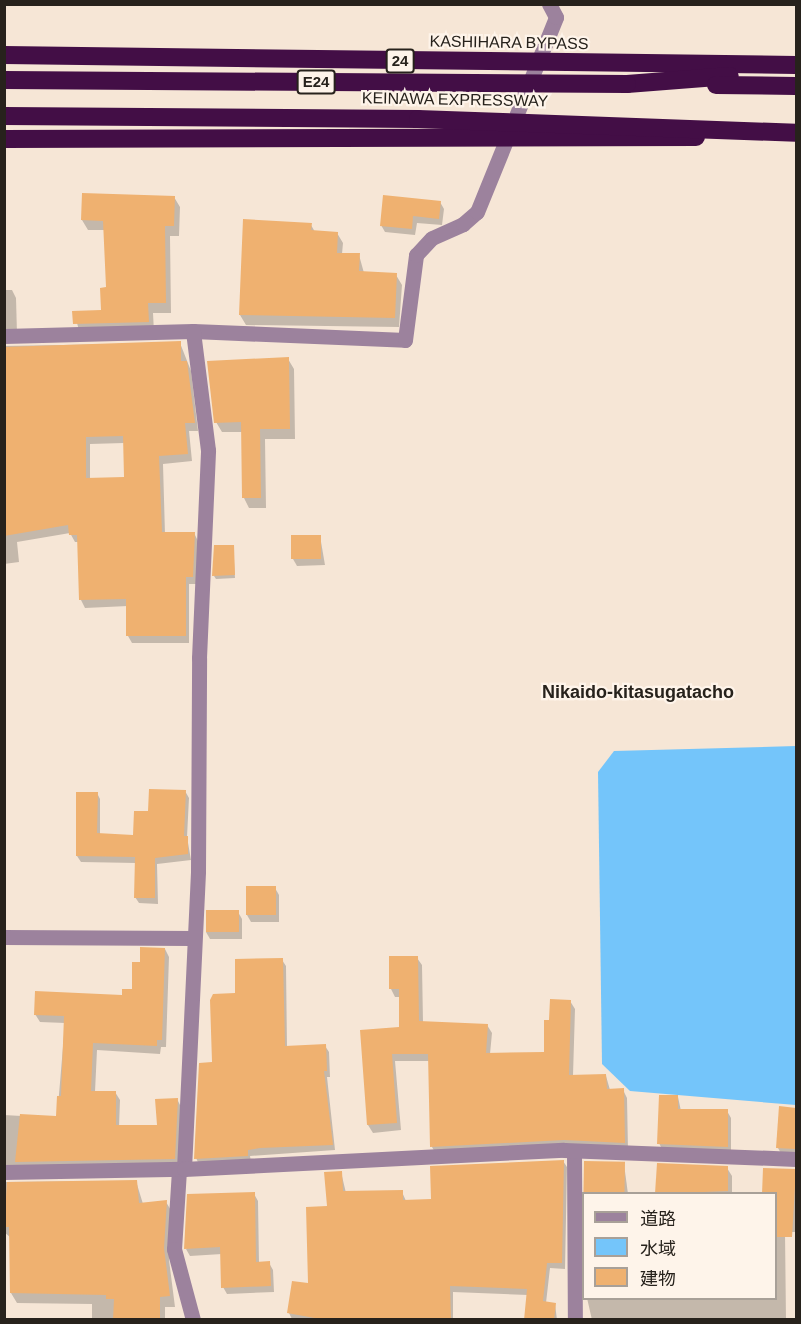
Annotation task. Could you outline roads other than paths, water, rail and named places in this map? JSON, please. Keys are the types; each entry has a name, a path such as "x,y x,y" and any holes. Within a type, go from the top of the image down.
{"highway":[{"name":"KASHIHARA BYPASS","path":"4,55 539,64 796,65"},
{"path":"627,84 796,70"},
{"name":"KEINAWA EXPRESSWAY","path":"4,80 796,86"},
{"name":"KEINAWA EXPRESSWAY","path":"4,116 796,123"},
{"path":"418,119 796,135"},
{"path":"4,139 506,139 796,135"}],"street":[{"path":"4,336 193,331 405,340 416,255 432,238 463,224 477,212 539,64 556,16 549,4"},
{"path":"193,331 208,450 199,658 198,871 192,938 182,1170 174,1249 193,1320"},
{"path":"4,937 192,938"},
{"path":"574,1151 575,1320"},
{"path":"4,1172 182,1170 574,1151 796,1159"}],"water":[{"path":"796,746 796,1105 630,1091 602,1064 598,772 614,751"}],"district":[{"name":"Nikaido-kitasugatacho","path":"638,692"}]}
